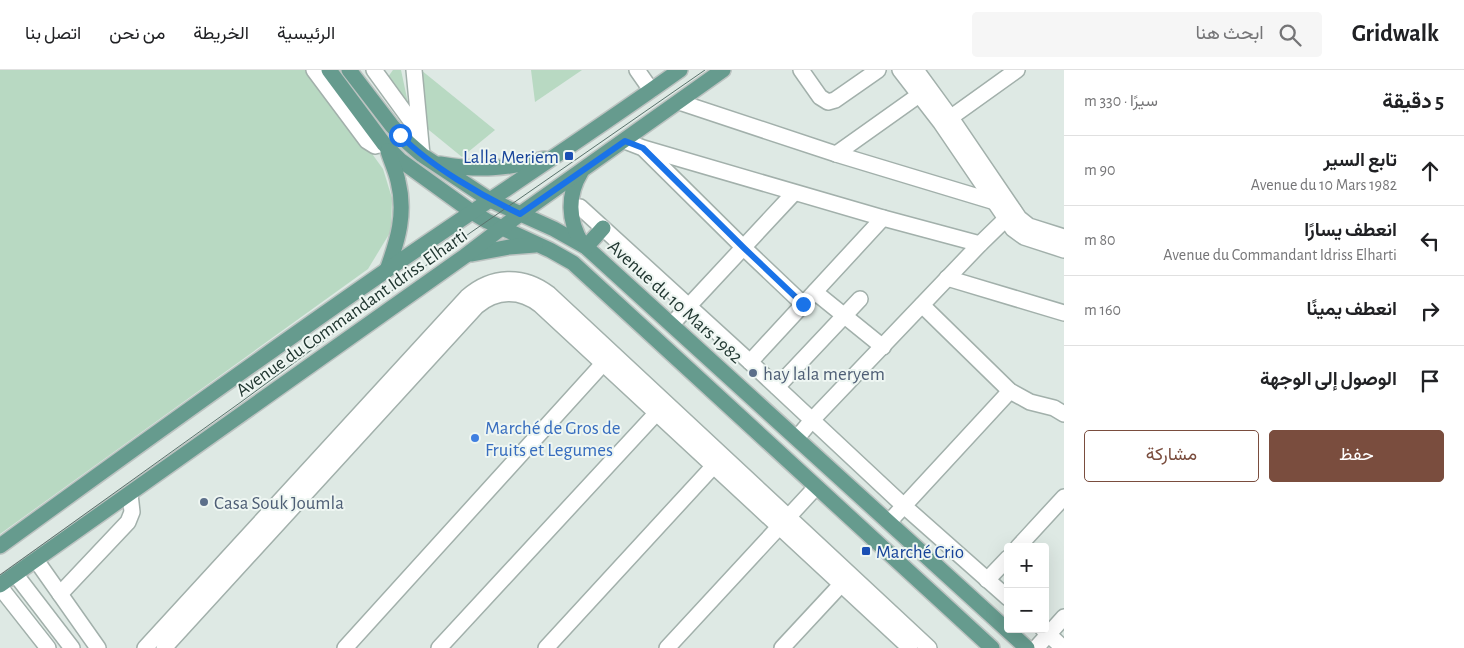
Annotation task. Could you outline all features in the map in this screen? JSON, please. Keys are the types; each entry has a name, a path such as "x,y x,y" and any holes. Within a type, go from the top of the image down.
{"main road":[{"path":"329,70 386,147 400,160 472,212 573,263 992,648"},
{"name":"Avenue du 10 Mars 1982","path":"349,70 396,131 428,159 490,200 584,245 1028,648"},
{"name":"Avenue du Commandant Idriss Elharti","path":"0,546 102,471 387,270 680,70"},
{"name":"Avenue du Commandant Idriss Elharti","path":"0,586 465,256 520,214 723,70"},
{"path":"386,147 398,178 402,211 397,243 387,270"},
{"path":"428,159 467,168 497,168 511,167 554,157"},
{"path":"582,171 574,188 571,207 574,226 584,245 603,228"},
{"path":"465,256 495,249 540,245"}],"street":[{"path":"314,70 367,141 375,146 386,147"},
{"path":"414,70 420,133 428,159"},
{"path":"637,70 651,90"},
{"path":"800,70 820,97 828,102 835,100 878,70"},
{"path":"900,70 919,95 946,121 1010,215 1013,229 1024,237 1064,250"},
{"path":"916,70 995,202 1010,215 1019,218 1029,226 1064,237"},
{"path":"946,121 1017,70"},
{"path":"364,91 380,72 420,133"},
{"path":"836,154 919,95"},
{"path":"679,102 836,154 995,202"},
{"path":"625,141 643,148 883,218 980,244"},
{"path":"643,148 803,304"},
{"path":"672,324 794,192"},
{"path":"580,207 904,506 1004,595"},
{"path":"797,438 980,244 1010,215"},
{"path":"750,362 883,218"},
{"path":"948,278 1064,313"},
{"path":"145,648 467,297 481,286 506,279 515,279 533,284 549,294 607,359"},
{"path":"815,292 883,348"},
{"path":"164,648 477,306 488,298 500,294 514,293 534,300 607,359 846,579 904,642 930,648"},
{"path":"777,387 860,299"},
{"path":"922,305 1010,391 1030,402 1054,408 1064,414"},
{"path":"349,647 607,359"},
{"path":"889,522 1010,391"},
{"path":"439,648 661,408"},
{"path":"546,648 718,461"},
{"path":"667,648 816,487"},
{"path":"60,594 128,522 132,512 130,494"},
{"path":"1022,543 1064,497"},
{"path":"36,560 98,648"},
{"path":"987,580 1004,562"},
{"path":"16,575 72,648"},
{"path":"782,648 846,579"},
{"path":"0,586 48,648"},
{"path":"1049,629 1064,617"},
{"path":"1036,648 1044,633"},
{"path":"1046,633 1063,648"}],"green space":[{"path":"0,70 312,70 383,169 392,198 391,231 368,269 0,534"},
{"path":"393,70 401,70 411,117 385,81"},
{"path":"421,70 495,130 462,157 424,126"},
{"path":"531,70 582,70 535,102"}],"tram line":[{"path":"0,575 241,402 470,233 705,70"}],"place":[{"name":"Lalla Meriem","path":"569,156"},
{"name":"hay lala meryem","path":"753,373"},
{"name":"Marché de Gros de Fruits et Legumes","path":"475,438"},
{"name":"Casa Souk Joumla","path":"204,502"},
{"name":"Marché Crio","path":"866,551"}],"route":[{"path":"400,135 430,160 490,200 520,214 625,141 643,148 803,304"}]}
